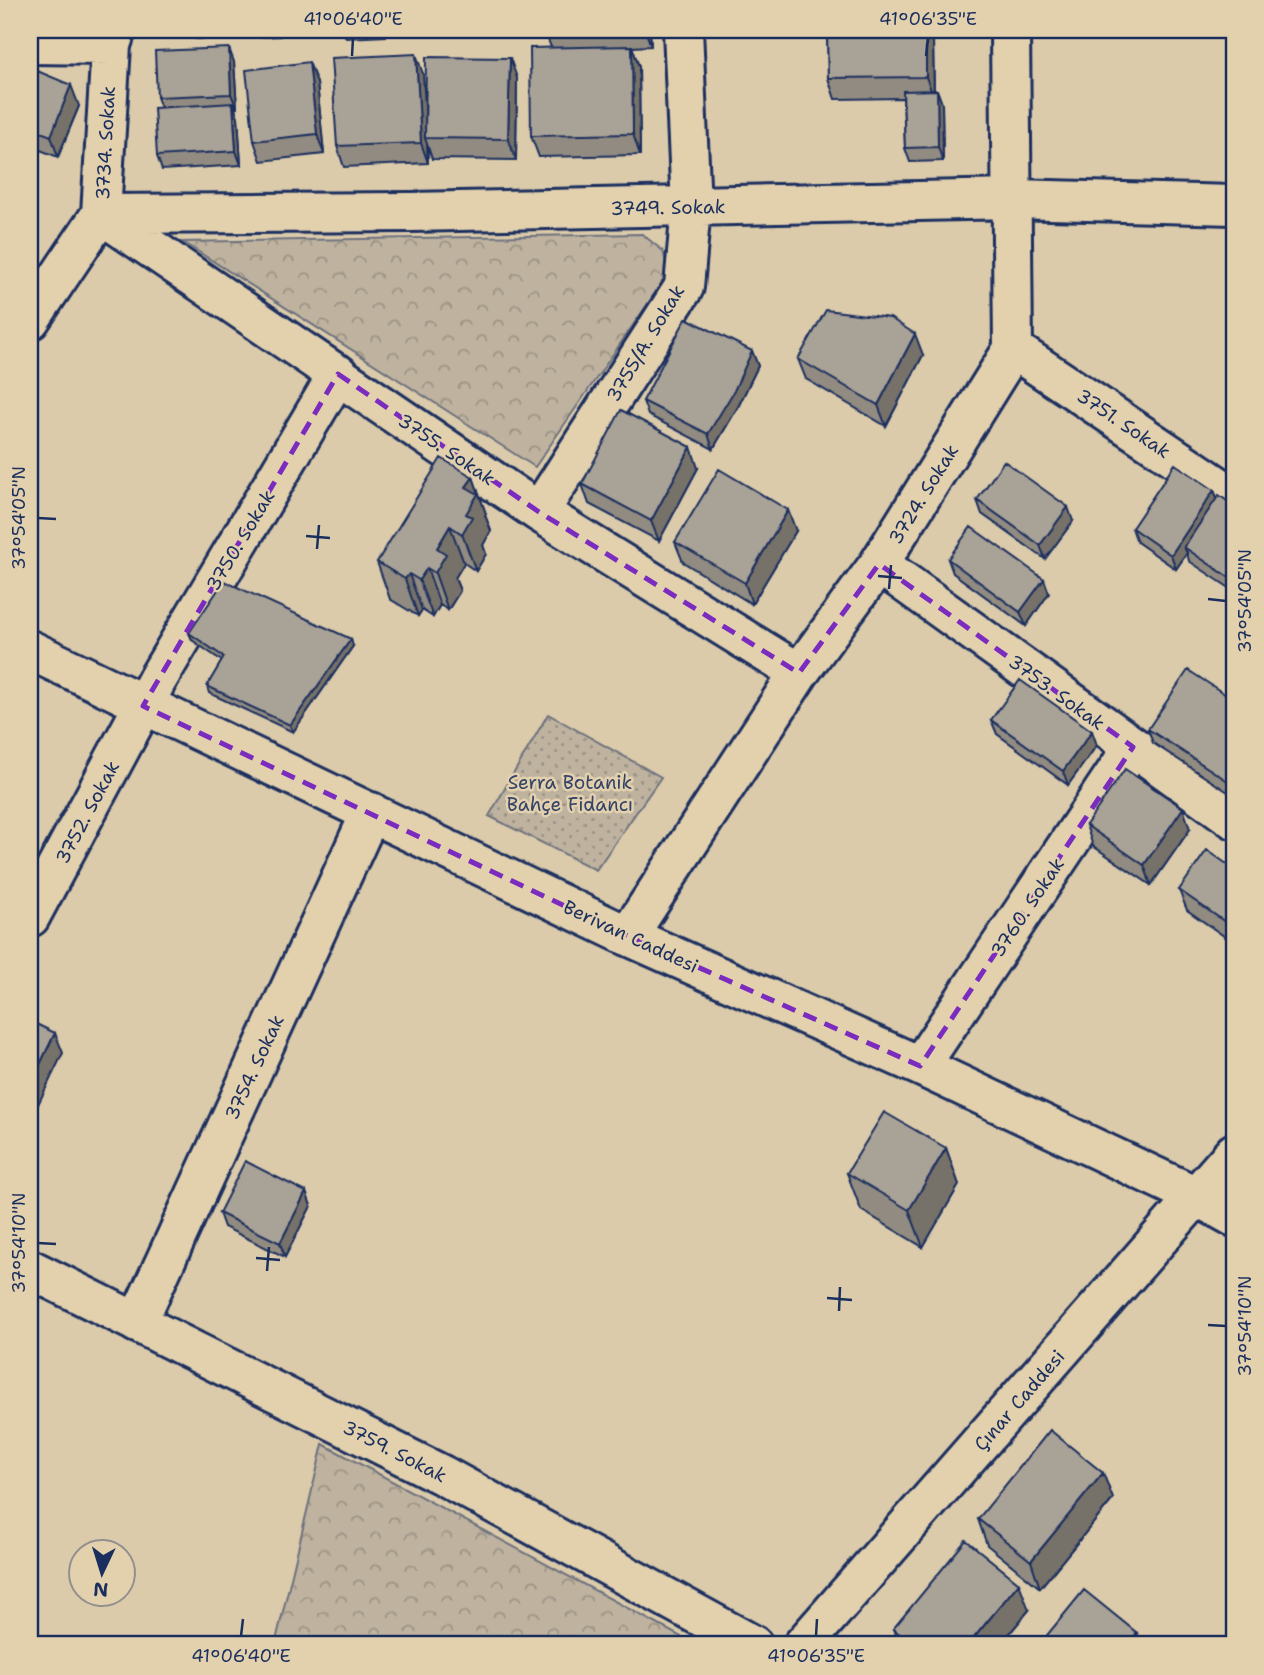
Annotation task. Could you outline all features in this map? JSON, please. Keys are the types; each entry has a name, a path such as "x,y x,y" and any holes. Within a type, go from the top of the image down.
{"street":[{"name":"3755/A. Sokak","path":"539,512 684,287 691,207 683,30"},
{"path":"1010,30 1013,349"},
{"path":"30,44 114,37"},
{"name":"3734. Sokak","path":"30,320 101,214 114,37"},
{"name":"3749. Sokak","path":"101,214 691,207 1013,199 1234,205"},
{"name":"3755. Sokak","path":"101,214 539,512 799,673"},
{"name":"3751. Sokak","path":"1013,349 1234,497"},
{"name":"3724. Sokak","path":"628,936 799,673 879,564 1013,349"},
{"name":"3750. Sokak","path":"143,706 338,374"},
{"name":"3753. Sokak","path":"879,564 1234,819"},
{"name":"Berivan Caddesi","path":"30,650 628,936 920,1066 1198,1196 1234,1217"},
{"name":"3752. Sokak","path":"30,917 143,706"},
{"name":"3760. Sokak","path":"920,1066 1133,747"},
{"name":"3754. Sokak","path":"137,1323 371,812"},
{"name":"Çınar Caddesi","path":"803,1645 1234,1153"},
{"name":"3759. Sokak","path":"30,1269 442,1475 753,1645"}],"highlighted area":[{"path":"338,374 539,512 799,673 879,564 1133,747 920,1066 628,936 143,706"}],"green space":[{"path":"642,234 663,251 669,273 535,467 183,242"},
{"name":"Serra Botanik Bahçe Fidancı","path":"548,714 661,777 596,870 489,816"},
{"path":"323,1444 696,1645 275,1645"}],"building":[{"path":"827,30 926,30 926,77 828,78"},
{"path":"632,46 633,134 531,136 530,48"},
{"path":"229,48 231,94 157,97 155,51"},
{"path":"416,54 421,143 337,146 331,58"},
{"path":"426,57 510,58 508,139 425,138"},
{"path":"309,62 317,134 254,141 246,70"},
{"path":"30,68 71,85 51,136 30,128"},
{"path":"937,90 938,147 905,148 903,91"},
{"path":"233,103 236,151 157,156 154,108"},
{"path":"826,310 890,318 915,334 878,405 798,359"},
{"path":"686,318 752,351 734,391 708,434 643,401"},
{"path":"621,410 691,447 651,521 582,484"},
{"path":"441,458 473,477 466,487 478,494 466,514 472,517 462,534 450,526 437,548 446,554 435,573 427,568 419,580 409,574 405,579 377,562"},
{"path":"1004,461 1068,507 1040,545 977,500"},
{"path":"1175,464 1214,490 1171,555 1132,528"},
{"path":"719,469 788,510 745,583 675,542"},
{"path":"1219,495 1234,506 1234,572 1230,578 1184,547"},
{"path":"971,527 1044,579 1020,612 948,559"},
{"path":"224,581 351,639 290,725 207,686 224,657 189,633"},
{"path":"1188,670 1234,700 1234,785 1148,729"},
{"path":"1020,680 1092,731 1063,771 991,720"},
{"path":"1125,769 1183,808 1144,865 1086,825"},
{"path":"1207,850 1234,869 1234,928 1179,890"},
{"path":"30,1021 55,1033 30,1085"},
{"path":"884,1112 946,1148 909,1210 847,1173"},
{"path":"245,1161 306,1192 280,1243 219,1213"},
{"path":"1050,1430 1103,1473 1031,1561 978,1519"},
{"path":"966,1540 1019,1583 968,1645 914,1645 893,1629"},
{"path":"1084,1590 1137,1633 1127,1645 1039,1645"}]}
